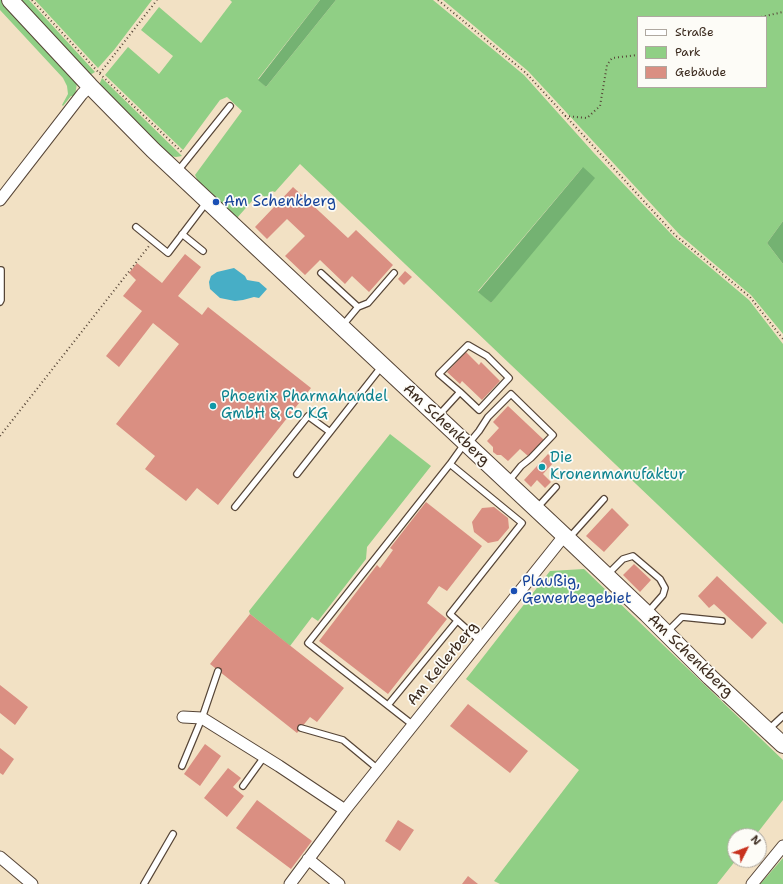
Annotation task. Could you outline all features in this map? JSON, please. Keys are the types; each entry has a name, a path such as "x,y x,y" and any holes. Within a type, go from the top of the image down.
{"main road":[{"name":"Am Schenkberg","path":"10,0 90,86 177,172 647,614 710,677 783,745"}],"street":[{"path":"0,200 82,94 90,86"},
{"name":"Am Kellerberg","path":"290,884 345,810 480,641 566,538"},
{"path":"183,717 202,718 345,810"},
{"path":"752,884 783,846"},
{"path":"0,857 32,884"},
{"path":"308,859 339,884"}],"lane":[{"path":"177,172 230,106"},
{"path":"136,227 168,253 208,201"},
{"path":"182,234 203,250"},
{"path":"0,270 0,302"},
{"path":"321,273 358,307"},
{"path":"341,327 358,307 368,303 394,273"},
{"path":"468,345 487,356 510,378 479,410 460,392 439,374 468,345"},
{"path":"297,474 383,366"},
{"path":"437,417 460,392"},
{"path":"413,725 308,643 466,444 480,431 488,417 511,394 553,435 507,482"},
{"path":"235,507 308,416 330,432"},
{"path":"450,464 522,523 450,614 480,641"},
{"path":"536,510 556,487"},
{"path":"566,538 604,499"},
{"path":"606,576 623,559 633,556 660,579 665,588 663,595 647,614"},
{"path":"666,633 682,617 722,621"},
{"path":"388,705 457,621"},
{"path":"182,766 202,718 218,671"},
{"path":"767,730 783,716"},
{"path":"301,728 343,740 378,769"},
{"path":"243,786 264,757"},
{"path":"144,884 173,834"}],"path":[{"path":"32,0 100,74 188,158"},
{"path":"90,86 157,0"},
{"path":"438,0 526,73 675,235 750,297 783,339"},
{"path":"765,16 783,12"},
{"path":"565,116 587,118 600,106 607,65 612,58 637,55"},
{"path":"0,436 153,240"}],"green space":[{"path":"0,0 2,0 77,83 75,96 71,96 63,106 62,105 68,94 67,86 63,78 0,10"},
{"path":"18,0 29,0 95,72 90,75"},
{"path":"35,0 152,0 114,50 98,68"},
{"path":"230,0 320,0 258,79 266,87 336,0 433,0 524,75 593,152 674,237 749,300 783,344 783,624 300,164 275,192 272,191 266,198 259,193 237,218 198,181 195,175 242,111 227,97 220,100 183,150 105,75 128,47 159,74 173,56 141,30 159,7 201,43 232,2","holes":["583,167 491,303 478,291"]},
{"path":"320,0 336,0 266,87 258,80"},
{"path":"443,0 783,0 783,221 767,243 783,264 783,334 751,295 680,235 528,71"},
{"path":"102,78 182,156 171,156 99,85"},
{"path":"583,167 595,178 491,303 478,292"},
{"path":"783,221 783,264 767,243"},
{"path":"390,434 431,466 367,547 366,559 318,621 312,617 290,646 250,614 249,611"},
{"path":"584,569 783,760 783,800 761,828 727,828 727,868 730,868 717,884 500,884 494,881 579,770 466,679 550,571"},
{"path":"783,858 783,884 760,884 762,882"}],"water":[{"path":"234,268 245,276 247,280 259,282 267,289 259,298 254,297 235,301 220,298 210,289 209,282 211,276 217,272"}],"building":[{"path":"293,187 348,238 356,230 393,265 369,292 352,276 345,284 320,260 305,275 285,256 305,236 287,219 267,239 255,227"},
{"name":"Phoenix Pharmahandel GmbH & Co KG","path":"185,254 201,267 178,296 202,315 208,307 311,388 218,505 197,488 186,501 145,469 155,456 116,424 179,344 153,323 119,367 106,356 142,311 123,296 136,280 129,273 137,263 162,283"},
{"path":"405,271 412,277 404,285 398,279"},
{"path":"466,352 479,365 481,362 500,381 482,400 462,381 460,384 447,372"},
{"path":"508,406 544,440 528,456 520,449 508,461 501,455 497,455 493,452 493,447 487,441 499,428 493,422"},
{"name":"Die Kronenmanufaktur","path":"548,454 555,461 543,474 551,482 545,488 537,480 531,487 524,480"},
{"path":"426,502 482,546 447,591 439,586 427,603 447,619 388,694 319,641 377,565 380,568 393,550 390,548"},
{"path":"494,507 508,518 509,528 498,541 488,543 474,532 472,522 482,508"},
{"path":"612,508 629,525 604,552 586,536"},
{"path":"634,564 651,580 640,592 623,575"},
{"path":"717,576 767,623 752,639 714,604 709,608 698,596"},
{"path":"250,614 344,688 317,722 310,717 297,733 210,664"},
{"path":"0,685 28,707 15,725 0,713"},
{"path":"468,704 528,751 510,773 450,726"},
{"path":"205,744 221,756 200,786 184,774"},
{"path":"0,748 14,759 3,775 0,773"},
{"path":"228,768 241,778 233,787 244,796 227,817 204,798"},
{"path":"257,800 312,841 291,869 236,828"},
{"path":"398,820 414,830 400,851 385,841"},
{"path":"468,876 478,884 462,884"}],"place":[{"name":"Am Schenkberg","path":"216,202"},
{"name":"Phoenix Pharmahandel GmbH & Co KG","path":"213,406"},
{"name":"Die Kronenmanufaktur","path":"542,467"},
{"name":"Plaußig, Gewerbegebiet","path":"514,591"}]}
